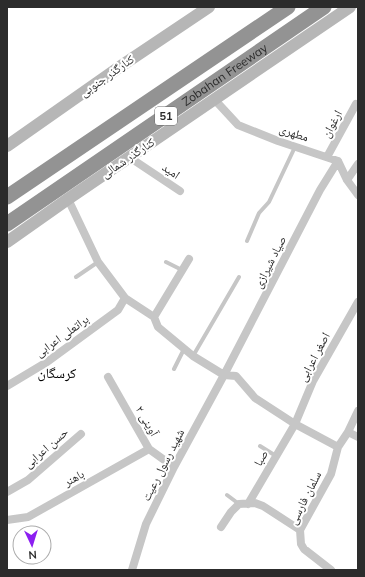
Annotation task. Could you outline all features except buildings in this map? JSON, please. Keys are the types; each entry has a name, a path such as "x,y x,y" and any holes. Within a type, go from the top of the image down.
{"highway":[{"name":"Zobahan Freeway","path":"7,197 288,7"},
{"name":"Zobahan Freeway","path":"7,224 324,7"}],"main road":[{"name":"کنارگذر جنوبی","path":"7,146 121,66 209,7"},
{"name":"کنارگذر شمالی","path":"7,242 350,7"}],"street":[{"name":"مطهری","path":"214,99 238,125 295,147 338,161"},
{"name":"ارغوان","path":"327,157 356,104 358,105"},
{"name":"امید","path":"129,157 180,191"},
{"path":"338,161 347,180 358,195"},
{"name":"صیاد شیرازی","path":"224,375 320,190 338,161"},
{"path":"347,180 358,164"},
{"path":"68,199 98,262 125,298 154,317 158,327 193,356 224,375 236,376 255,398 295,424 338,447"},
{"path":"154,317 189,258"},
{"name":"براتعلی اعرابی","path":"7,386 47,362 118,310 125,298"},
{"name":"اصغر اعرابی","path":"295,424 313,381 358,302"},
{"name":"شهید رسول رعیت","path":"132,570 146,524 174,467 224,375"},
{"name":"آوینی ۲","path":"108,377 149,449 174,467"},
{"name":"سلمان فارسی","path":"331,570 304,549 301,544 300,530 331,474 338,447 348,432 358,411"},
{"name":"صبا","path":"248,504 295,424"},
{"path":"348,432 358,437"},
{"name":"حسن اعرابی","path":"7,492 28,480 80,434"},
{"name":"باهنر","path":"7,519 28,517 149,449"},
{"path":"221,527 231,512 239,504 255,503 263,506 300,530"}],"lane":[{"path":"247,241 260,213 269,202 295,147"},
{"path":"76,277 98,262"},
{"path":"166,262 182,270"},
{"path":"193,356 239,277"},
{"path":"174,369 184,349"},
{"path":"260,446 276,456"},
{"path":"227,495 239,504"}],"district":[{"name":"کرسگان","path":"57,373"}]}
